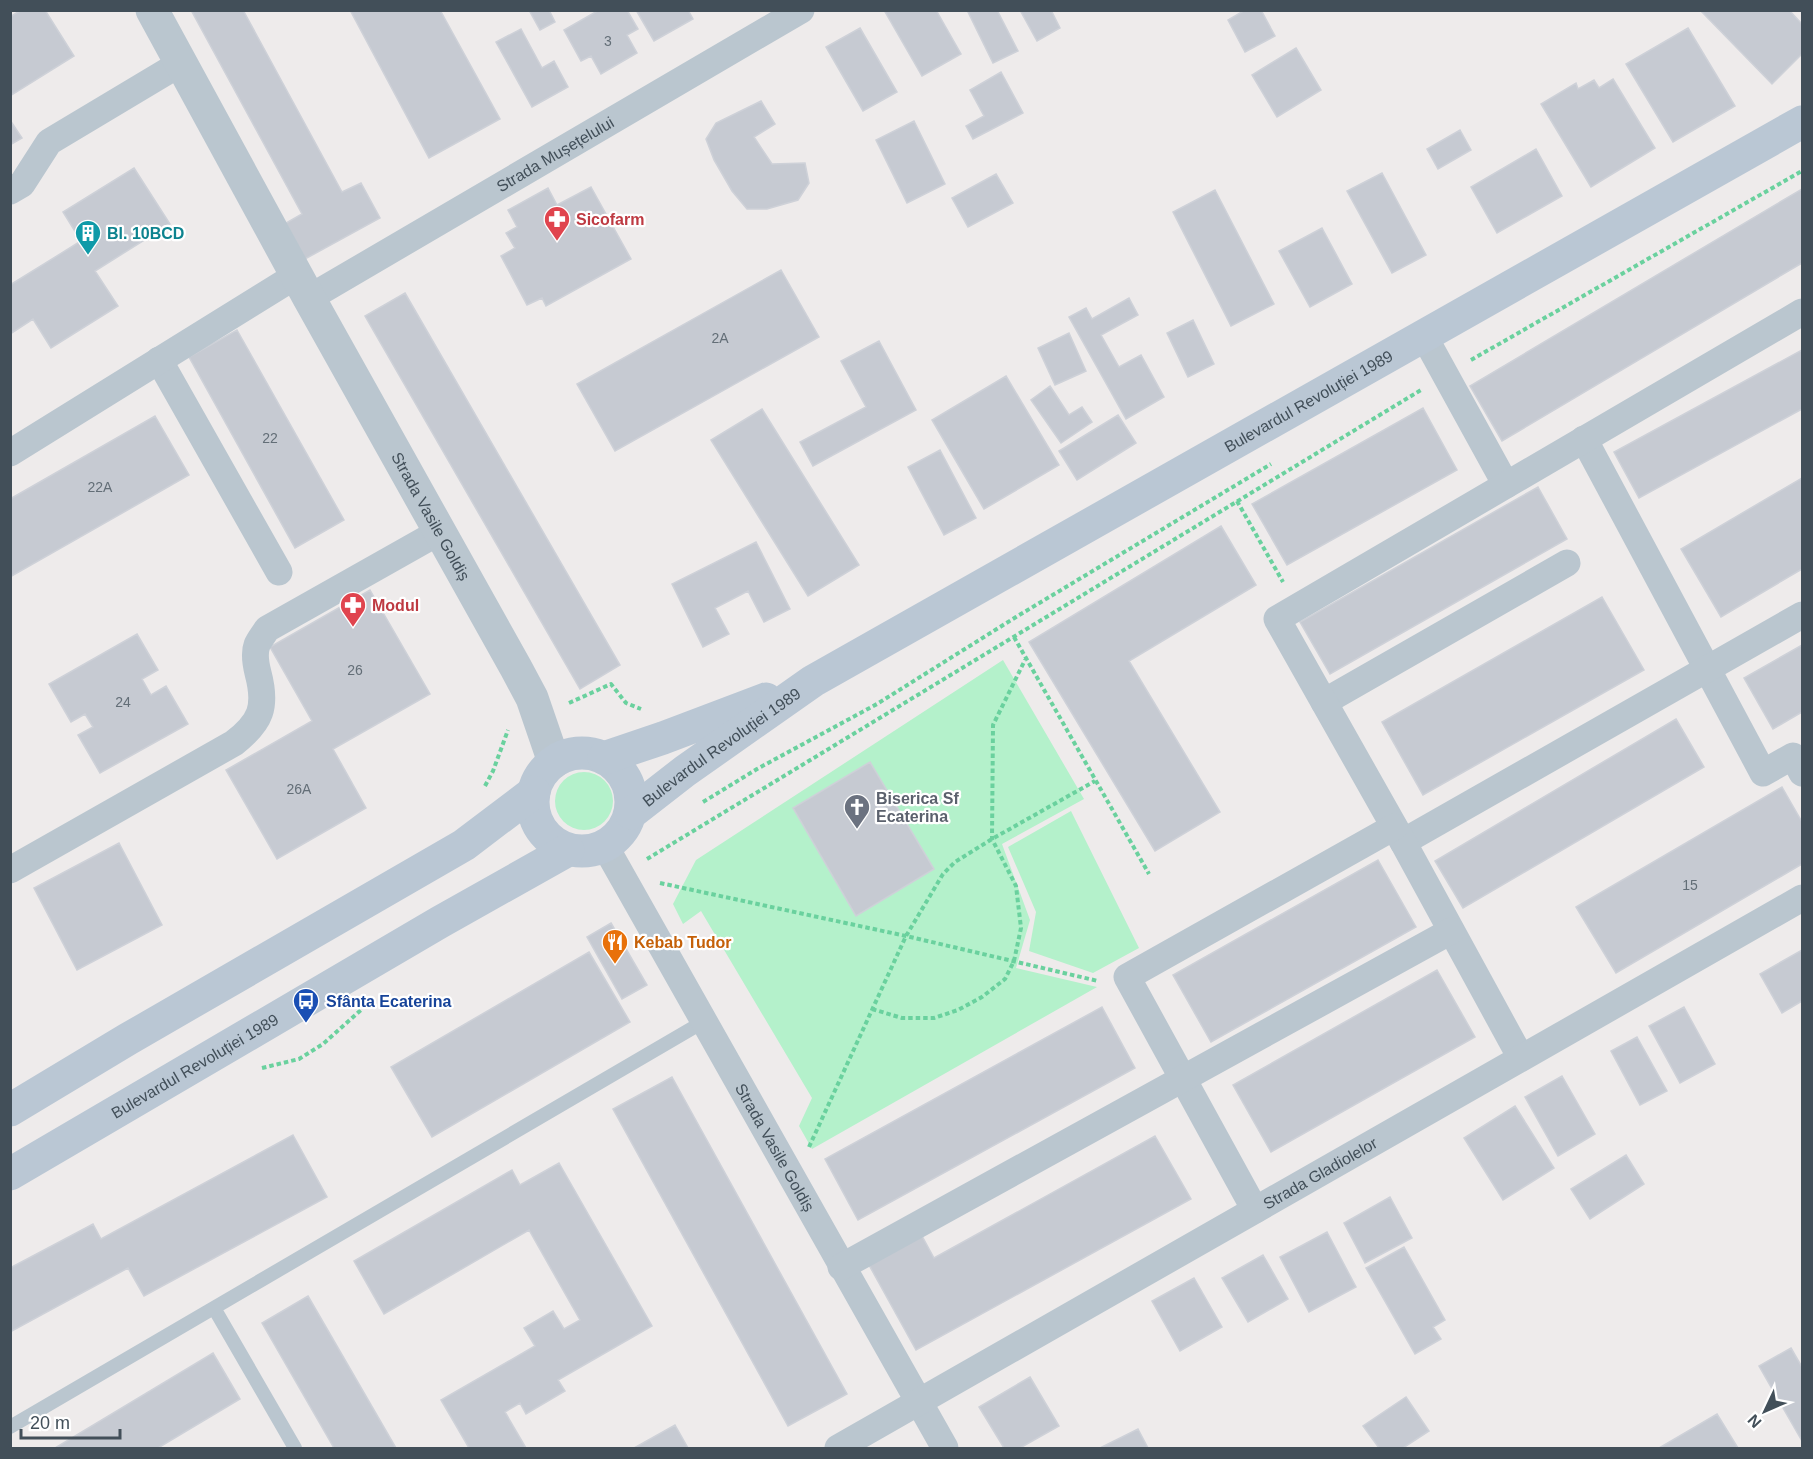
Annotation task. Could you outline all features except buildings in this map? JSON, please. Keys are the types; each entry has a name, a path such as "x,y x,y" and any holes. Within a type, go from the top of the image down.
{"main road":[{"name":"Bulevardul Revoluției 1989","path":"631,813 685,771 813,681 1803,122"},
{"name":"Bulevardul Revoluției 1989","path":"604,758 813,681"},
{"path":"578,753 604,758 617,767 627,781 632,796 631,813 626,826 617,838 593,851 568,850 555,844 544,834 536,821 533,806 534,792 541,775 554,762 565,756 578,753"},
{"path":"10,1110 128,1039 464,845 534,792"},
{"name":"Bulevardul Revoluției 1989","path":"10,1174 440,922 568,850"}],"street":[{"name":"Strada Vasile Goldiș","path":"152,10 532,699 554,762"},
{"name":"Strada Mușețelului","path":"303,287 801,10"},
{"path":"10,191 22,184 50,142 181,63"},
{"path":"10,453 159,360 303,287"},
{"path":"1521,1058 1277,619 1803,312"},
{"path":"1424,336 1506,485"},
{"path":"159,360 279,572"},
{"path":"1584,439 1763,773 1793,756 1803,773"},
{"path":"10,870 234,743 252,729 262,707 262,687 256,665 256,646 267,629 439,532"},
{"path":"1324,702 1567,563"},
{"path":"1255,1210 1127,977 1708,669 1803,615"},
{"name":"Strada Vasile Goldiș","path":"605,846 945,1449"},
{"name":"Strada Gladiolelor","path":"837,1449 1803,898"},
{"path":"841,1267 1451,931"}],"lane":[{"path":"10,1427 703,1022"},
{"path":"214,1308 295,1449"}],"path":[{"path":"621,875 1445,375 1803,171"},
{"path":"700,804 757,769 877,704 1016,617 1277,460"},
{"path":"1237,501 1297,606"},
{"path":"1014,637 1149,874"},
{"path":"872,1008 902,1018 934,1018 958,1010 982,997 1005,979 1014,961 1021,928 1016,886 992,839 993,725 1026,658"},
{"path":"558,707 611,684 627,703 647,712"},
{"path":"483,790 494,771 506,731 517,726"},
{"path":"793,1180 906,936 943,874 955,862 992,839 1095,781"},
{"path":"621,875 906,936 1109,984 1127,977"}],"green space":[{"path":"1003,660 1084,799 1002,844 1030,920 1016,968 1097,987 812,1149 799,1126 812,1098 701,911 683,924 673,904 696,860"},
{"path":"584,772 595,774 608,785 613,801 611,812 600,825 584,830 573,828 560,817 555,801 557,790 568,777"},
{"path":"1071,811 1139,948 1093,973 1029,951 1036,912 1008,847"}],"place":[{"name":"Sicofarm","path":"557,242"},
{"name":"Bl. 10BCD","path":"88,256"},
{"name":"Modul","path":"353,628"},
{"name":"Biserica Sf Ecaterina","path":"857,830"},
{"name":"Kebab Tudor","path":"615,965"},
{"name":"Sfânta Ecaterina","path":"306,1024"}]}
